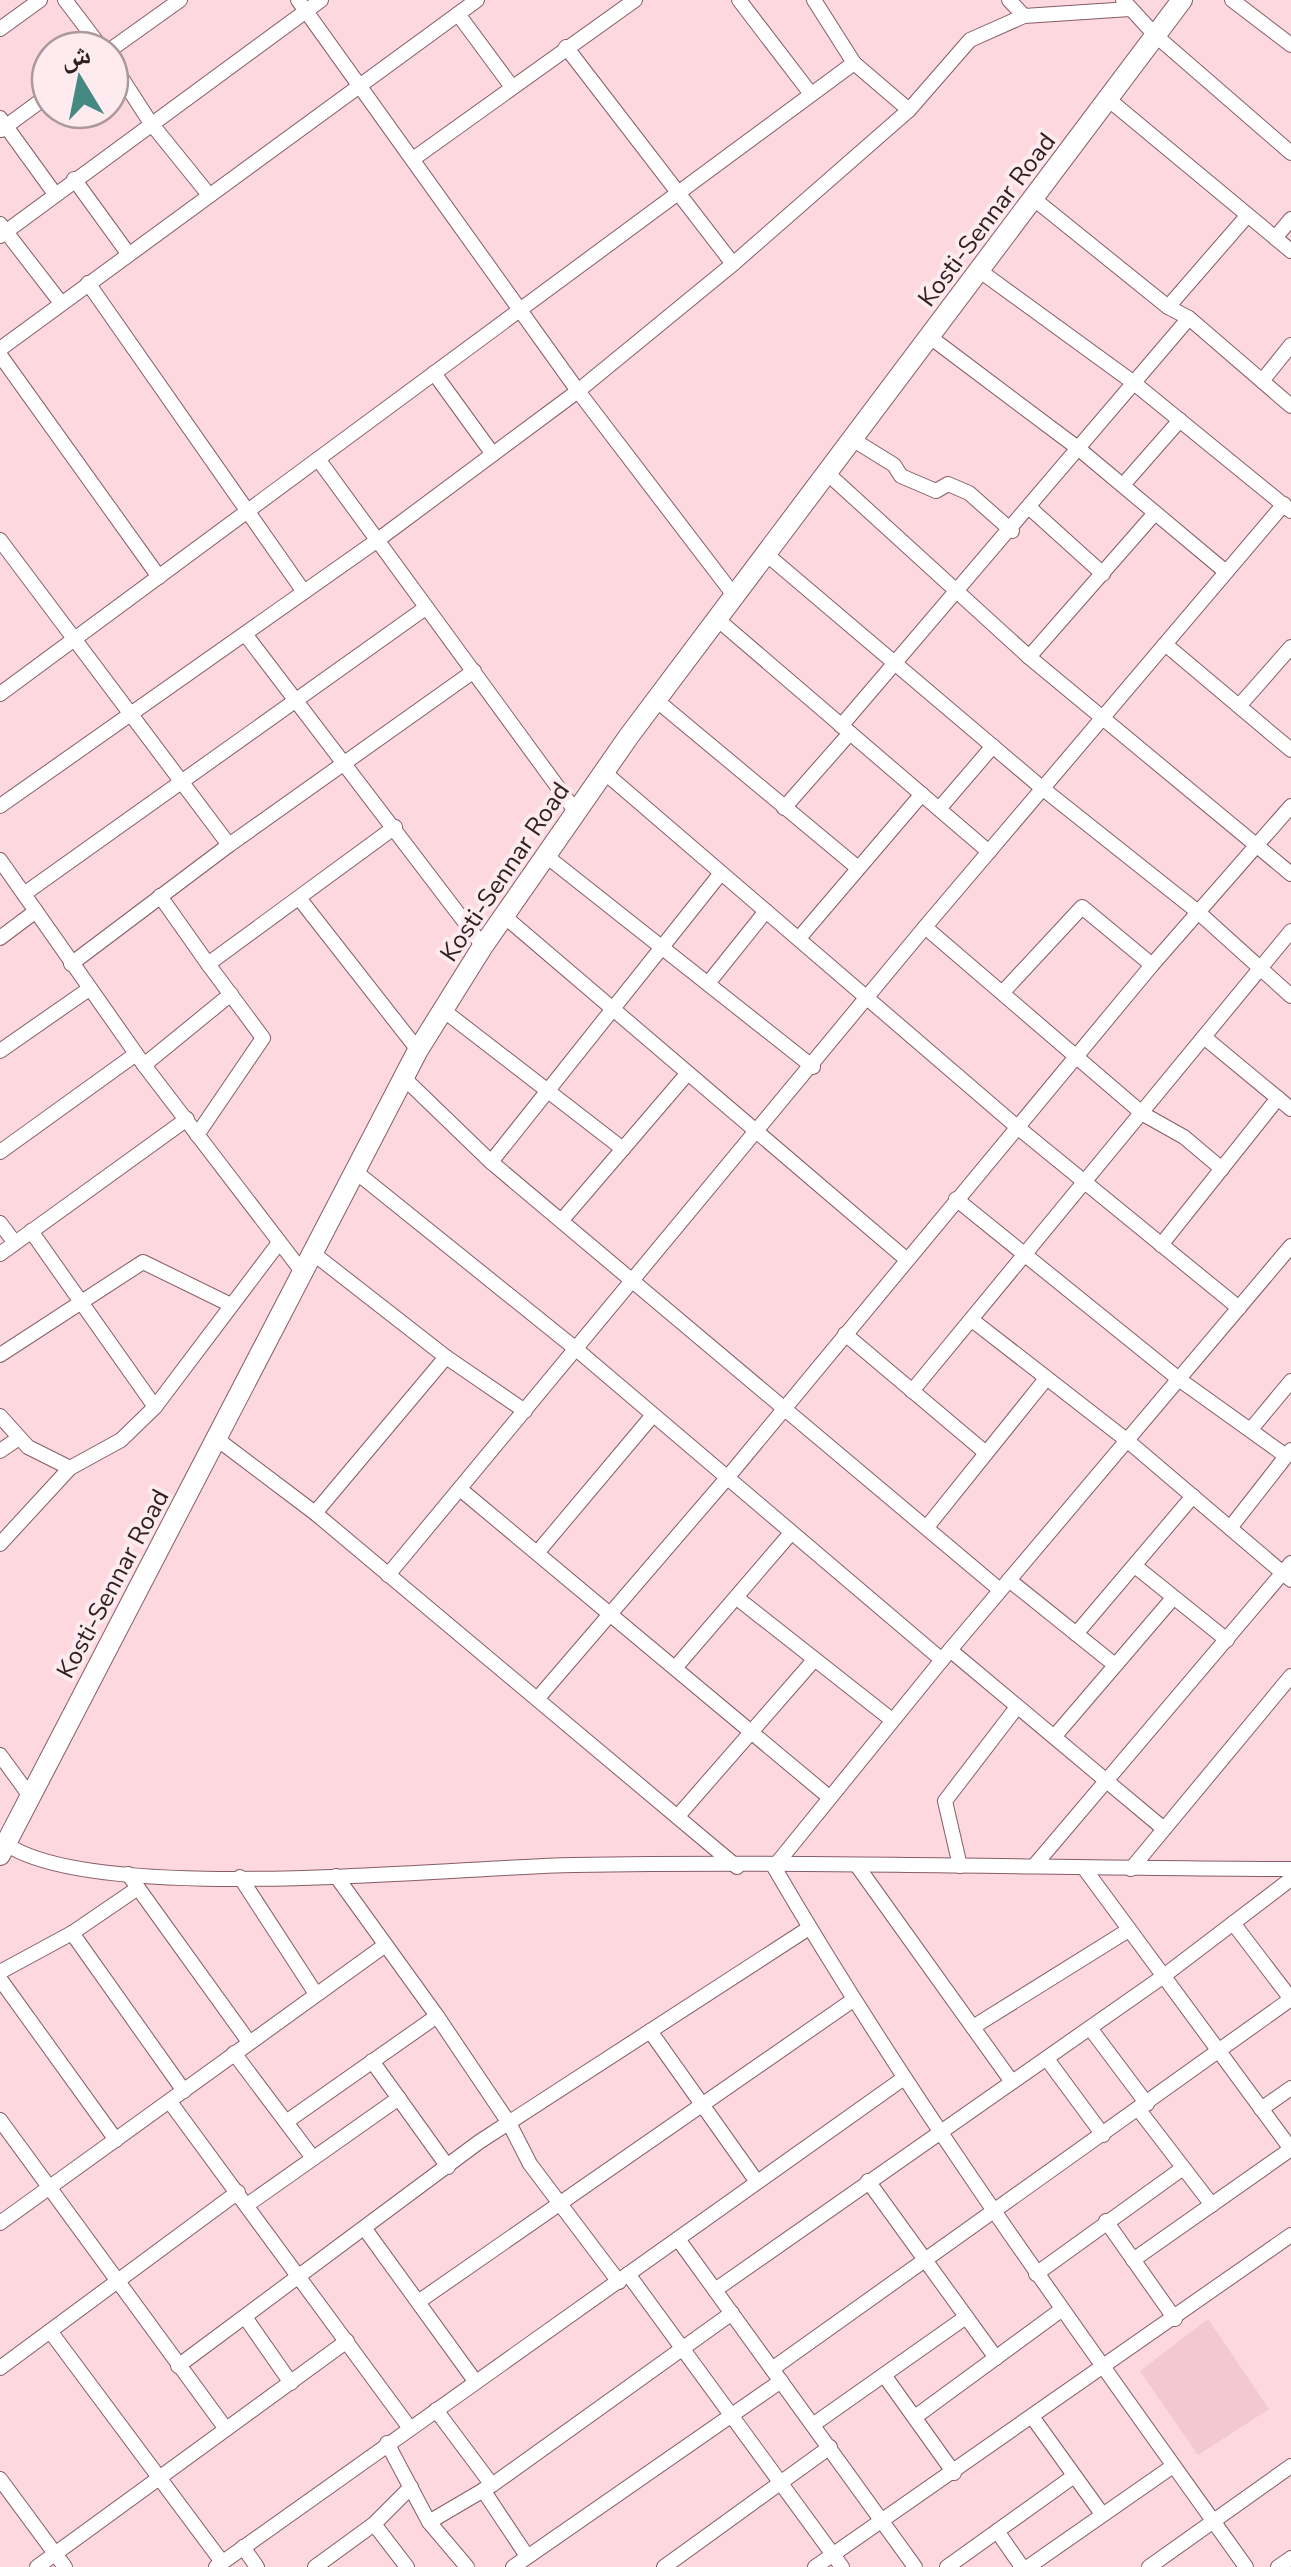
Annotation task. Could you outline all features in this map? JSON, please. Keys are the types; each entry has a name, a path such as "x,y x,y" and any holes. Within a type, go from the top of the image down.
{"highway":[{"name":"Kosti-Sennar Road","path":"3,1850 418,1050 483,946 716,618 1182,0"}],"street":[{"path":"0,29 40,0"},
{"path":"65,0 90,30"},
{"path":"130,34 180,0"},
{"path":"61,303 2,231 302,5 321,0"},
{"path":"160,576 0,352 128,252 477,0"},
{"path":"412,159 635,0"},
{"path":"738,0 811,94"},
{"path":"814,0 854,62 909,110"},
{"path":"1009,0 1024,16"},
{"path":"1232,0 1291,45"},
{"path":"302,5 578,391 734,594"},
{"path":"0,806 376,542 578,391 733,264 909,110 970,40 1024,16 1126,5 1155,35 1291,152"},
{"path":"458,14 512,86"},
{"path":"566,48 733,264"},
{"path":"0,694 854,62"},
{"path":"130,91 209,195"},
{"path":"1108,99 1291,251"},
{"path":"30,107 2,125 55,194"},
{"path":"74,179 128,252"},
{"path":"1034,198 1168,307 1190,318 1291,406"},
{"path":"1168,307 1248,216"},
{"path":"1275,238 1291,220"},
{"path":"388,1575 1042,788 1226,572 1287,508 1134,383 980,271"},
{"path":"88,283 304,592"},
{"path":"784,808 896,662 1031,509 1190,318"},
{"path":"930,337 1079,449 1226,572"},
{"path":"1262,381 1291,345"},
{"path":"434,373 492,453"},
{"path":"1123,485 1180,420"},
{"path":"852,440 915,484 936,491 948,484 970,494 1012,531"},
{"path":"318,459 576,812"},
{"path":"826,473 1029,657 1291,874"},
{"path":"1031,509 1103,574"},
{"path":"1029,657 1156,513"},
{"path":"0,540 228,845"},
{"path":"765,553 1042,788 1198,912 1291,996"},
{"path":"24,894 424,609"},
{"path":"716,618 989,852"},
{"path":"245,634 345,760 483,946"},
{"path":"1165,644 1291,750"},
{"path":"1239,706 1291,647"},
{"path":"71,964 228,845 474,670"},
{"path":"656,700 858,868"},
{"path":"939,809 993,746"},
{"path":"604,772 1016,1126 1240,1308"},
{"path":"800,937 922,794"},
{"path":"538,1698 727,1478 1016,1126 1291,806"},
{"path":"208,964 395,827"},
{"path":"545,855 662,943 813,1067"},
{"path":"0,860 140,1059 304,1274"},
{"path":"491,1162 721,873"},
{"path":"160,896 263,1034 197,1135"},
{"path":"299,898 418,1050"},
{"path":"1003,992 1082,907 1152,965"},
{"path":"0,938 36,912"},
{"path":"710,982 766,912"},
{"path":"504,916 906,1259"},
{"path":"925,927 1143,1114 1184,1137 1222,1169"},
{"path":"912,1391 1291,931"},
{"path":"0,1051 90,989"},
{"path":"0,1152 232,994"},
{"path":"443,1010 623,1149"},
{"path":"1204,1037 1291,1108"},
{"path":"562,1220 687,1074"},
{"path":"404,1078 491,1162 927,1527 1115,1665"},
{"path":"1162,1245 1278,1098"},
{"path":"0,1254 187,1120"},
{"path":"356,1172 576,1350 791,1533 1017,1707 1164,1829"},
{"path":"956,1199 1180,1380 1289,1453 1230,1528"},
{"path":"0,1223 15,1243"},
{"path":"31,1231 156,1407"},
{"path":"2,1538 70,1468 120,1440 156,1407 278,1244"},
{"path":"774,1868 1004,1585 1291,1246"},
{"path":"314,1254 446,1357 525,1410"},
{"path":"0,1355 137,1264 149,1262 231,1306"},
{"path":"972,1320 1288,1572 1034,1866"},
{"path":"845,1334 986,1453"},
{"path":"315,1513 446,1357"},
{"path":"927,1527 1045,1380"},
{"path":"1252,1428 1291,1381"},
{"path":"536,1553 653,1414"},
{"path":"0,1416 18,1438 70,1468"},
{"path":"0,1451 18,1438"},
{"path":"217,1439 315,1513 738,1867"},
{"path":"460,1489 828,1797"},
{"path":"1076,1634 1193,1496"},
{"path":"676,1668 791,1533"},
{"path":"1135,1566 1227,1640"},
{"path":"737,1598 892,1720"},
{"path":"1054,1737 1173,1598"},
{"path":"678,1816 814,1660"},
{"path":"1131,1868 1289,1683"},
{"path":"960,1866 944,1801 1017,1707"},
{"path":"0,1755 30,1796"},
{"path":"3,1850 68,1866 128,1874 240,1877 576,1865 1291,1869"},
{"path":"858,1866 1012,2082"},
{"path":"774,1868 852,2000 1036,2274 1246,2567"},
{"path":"1084,1868 1161,1978 1291,2149 1134,2260"},
{"path":"128,1874 248,2042"},
{"path":"336,1876 437,2016 509,2123 530,2164 684,2348 838,2561"},
{"path":"240,1877 316,1994"},
{"path":"715,2290 1161,1978 1291,1879"},
{"path":"116,2140 0,1975 138,1888"},
{"path":"513,2567 734,2414 777,2375 994,2209 1291,1999 1233,1923"},
{"path":"178,2366 509,2123 809,1928"},
{"path":"972,2028 1127,1931"},
{"path":"72,1933 184,2091"},
{"path":"0,2224 384,1946"},
{"path":"418,2302 852,2000"},
{"path":"286,2122 437,2016"},
{"path":"1090,2028 1212,2205"},
{"path":"650,2031 758,2182"},
{"path":"234,2053 313,2158"},
{"path":"1047,2059 1102,2135"},
{"path":"372,2061 448,2166"},
{"path":"50,2331 219,2565 474,2380 904,2078"},
{"path":"1261,2109 1291,2088"},
{"path":"248,2205 399,2098"},
{"path":"170,2102 409,2427"},
{"path":"0,2120 226,2429"},
{"path":"1036,2274 1183,2168"},
{"path":"868,2181 996,2358"},
{"path":"0,2368 238,2192"},
{"path":"1106,2221 1175,2319"},
{"path":"365,2229 474,2380"},
{"path":"814,2567 838,2561 881,2521 1175,2319 1291,2234"},
{"path":"678,2239 915,2567"},
{"path":"914,2417 1061,2310"},
{"path":"429,2522 488,2488 732,2313"},
{"path":"246,2317 291,2382"},
{"path":"814,2424 966,2317"},
{"path":"37,2567 347,2341"},
{"path":"884,2375 954,2473"},
{"path":"436,2410 527,2556"},
{"path":"1033,2418 1102,2514"},
{"path":"387,2442 429,2522 461,2565"},
{"path":"664,2567 830,2447"},
{"path":"997,2530 1025,2567 1172,2466"},
{"path":"1149,2567 1291,2466"},
{"path":"947,2567 1074,2476"},
{"path":"2,2486 65,2567"},
{"path":"315,2567 374,2524 410,2487"},
{"path":"374,2524 407,2567"},
{"path":"243,2548 257,2567"},
{"path":"1278,2567 1291,2558"}],"shaded area":[{"path":"1208,2319 1269,2409 1198,2455 1140,2371"}]}
